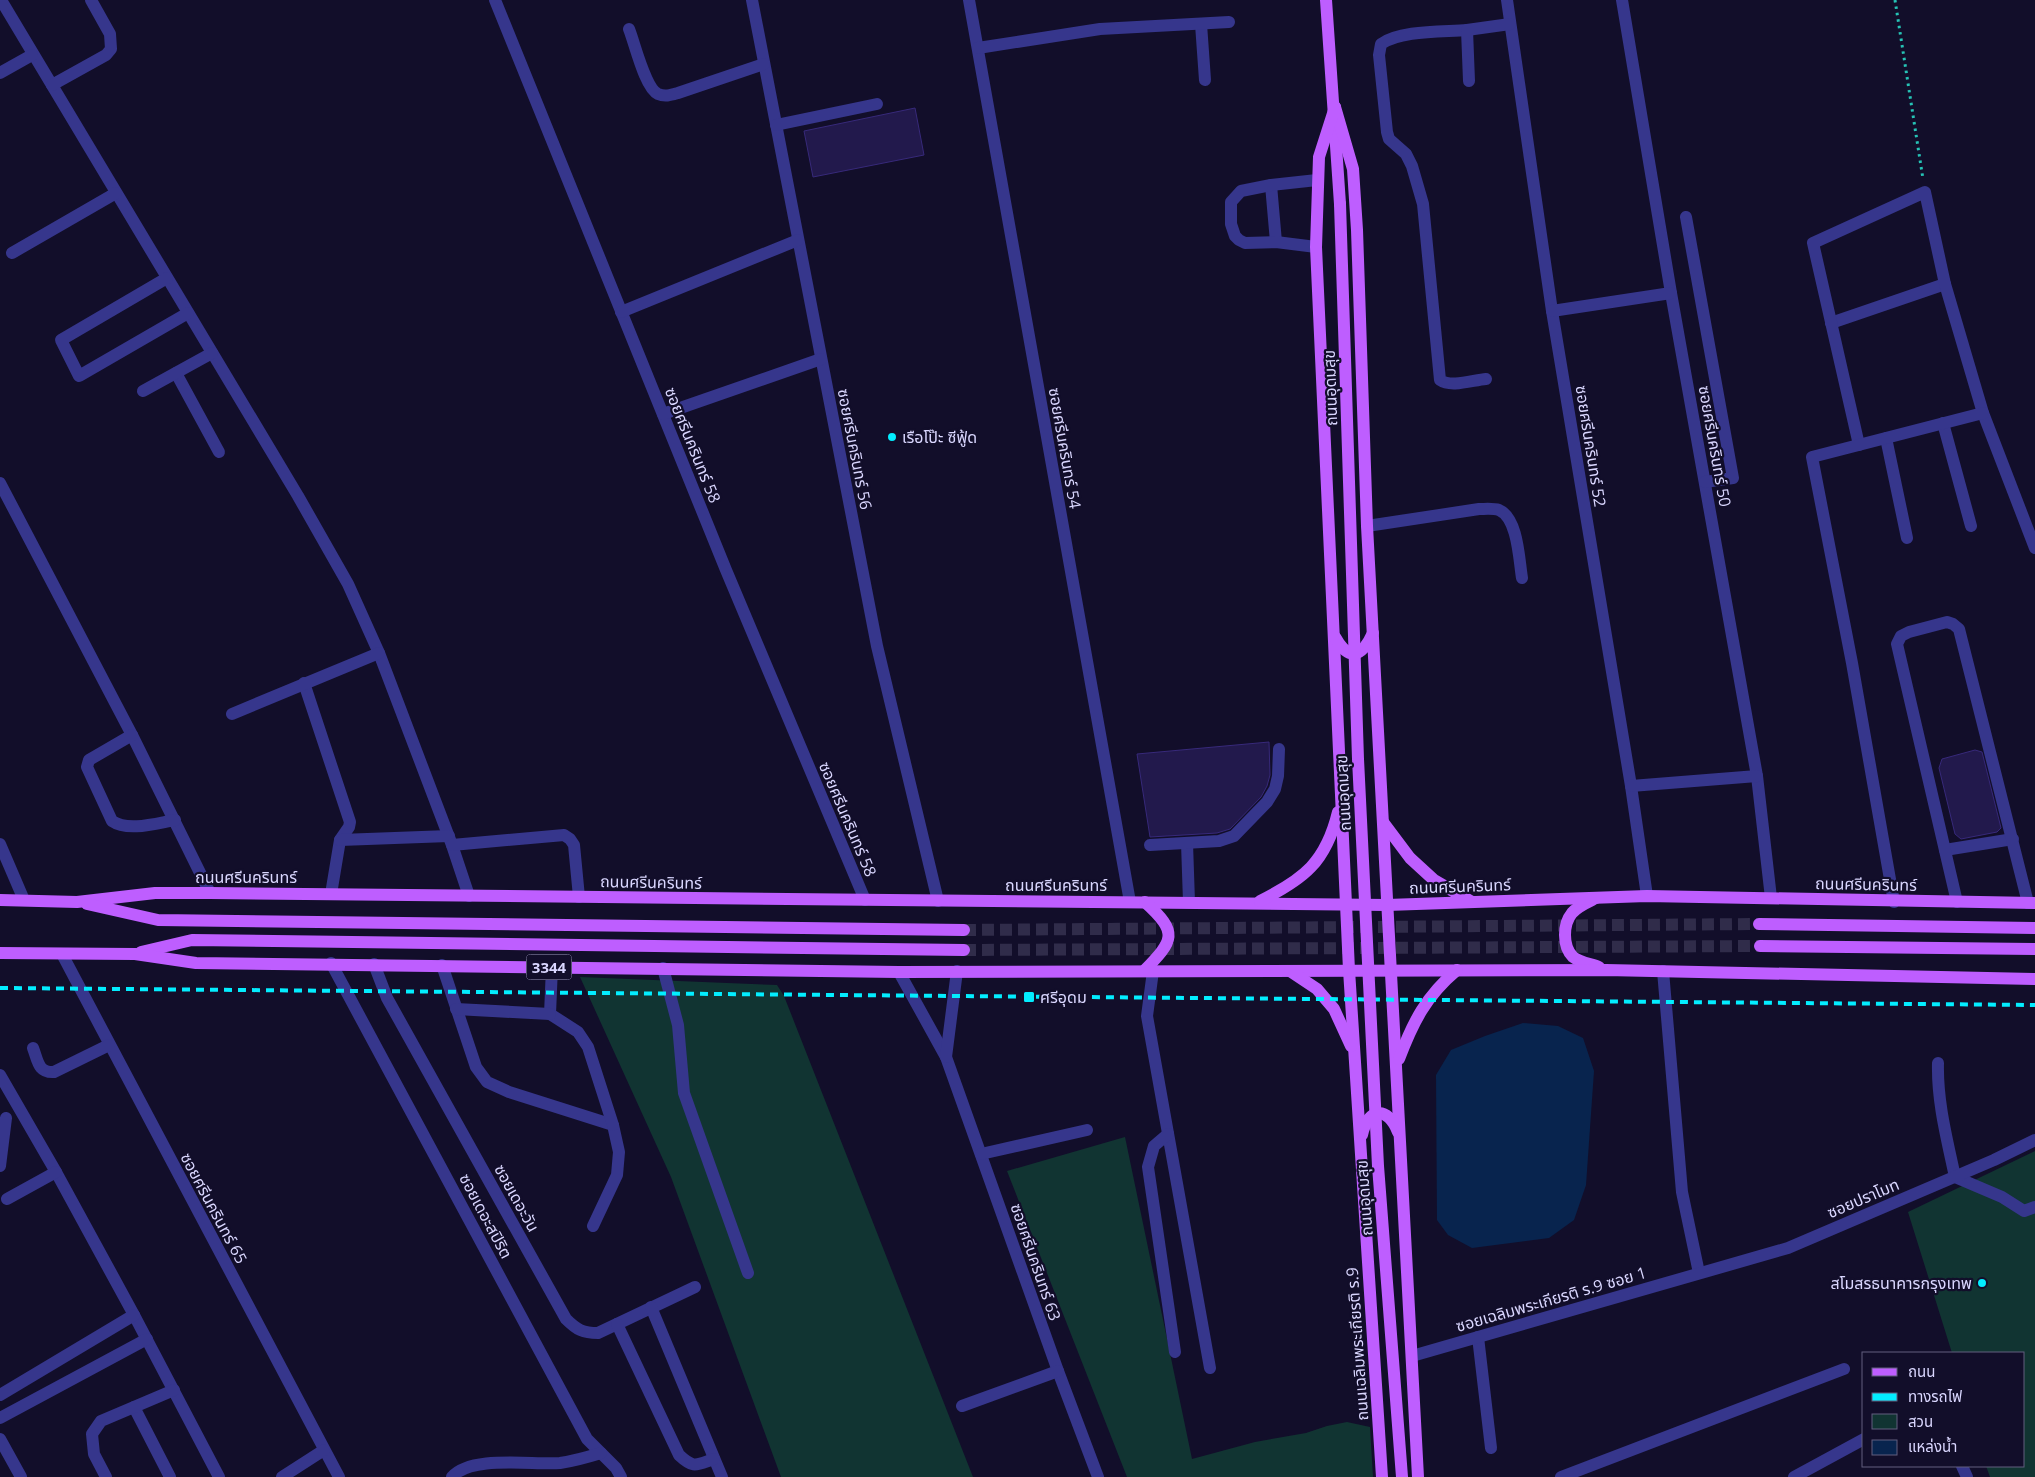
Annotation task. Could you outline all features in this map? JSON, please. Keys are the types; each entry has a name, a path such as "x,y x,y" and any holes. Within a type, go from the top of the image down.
{"main road":[{"name":"ถนนอุดมสุข","path":"1326,0 1335,107 1340,204 1358,759 1378,1166 1402,1477"},
{"name":"ถนนอุดมสุข","path":"1335,107 1319,157 1316,247 1349,970"},
{"name":"ถนนอุดมสุข","path":"1335,107 1353,169 1357,230 1367,526 1382,822 1392,969"},
{"path":"1334,634 1342,650 1352,654 1361,652 1367,646 1373,634"},
{"path":"1258,902 1289,886 1314,866 1327,844 1335,824 1341,797"},
{"path":"1382,822 1410,858 1434,880 1472,902"},
{"name":"ถนนศรีนครินทร์","path":"0,900 77,902 156,893 210,893 938,902 1387,904 1647,896 1894,902 2032,903"},
{"path":"1598,897 1572,913 1565,929 1566,945 1574,957 1606,970"},
{"name":"ถนนศรีนครินทร์","path":"77,902 158,920 964,930"},
{"path":"1145,902 1159,914 1165,922 1169,934 1164,950 1148,971"},
{"path":"1759,924 2035,928"},
{"name":"3344","path":"135,954 192,940 964,950"},
{"path":"1760,946 2035,949"},
{"name":"3344","path":"0,953 135,954 196,963 332,963 899,972 1148,971"},
{"path":"1392,969 1418,1477"},
{"name":"ถนนเฉลิมพระเกียรติ ร.9","path":"1349,970 1382,1477"},
{"path":"1397,1064 1411,1027 1443,982 1457,970"},
{"path":"1148,971 1606,970 2035,979"},
{"path":"1290,971 1317,989 1334,1009 1354,1053"},
{"path":"1360,1142 1365,1122 1370,1116 1379,1112 1389,1116 1394,1122 1400,1139"}],"street":[{"path":"1,0 298,496 348,584 379,653 450,840 469,896"},
{"path":"52,86 106,55 111,49 110,34 91,0"},
{"name":"ซอยศรีนครินทร์ 58","path":"495,0 726,570 865,900"},
{"name":"ซอยศรีนครินทร์ 56","path":"752,0 877,646 938,902"},
{"name":"ซอยศรีนครินทร์ 54","path":"969,0 1130,902"},
{"name":"ซอยศรีนครินทร์ 52","path":"1507,0 1552,311 1631,786 1647,896"},
{"name":"ซอยศรีนครินทร์ 50","path":"1622,0 1671,293 1757,776 1771,898"},
{"path":"978,48 1100,29 1229,22"},
{"path":"1201,24 1205,80"},
{"path":"1486,378 1452,383 1444,383 1440,380 1423,204 1412,166 1406,154 1389,139 1379,55 1381,44 1388,39 1510,24"},
{"path":"629,29 651,88 659,95 667,96 678,93 764,64"},
{"path":"1467,30 1469,81"},
{"path":"0,73 32,54"},
{"path":"776,125 877,104"},
{"path":"1316,247 1276,242 1245,243 1239,240 1235,236 1231,224 1231,202 1241,191 1271,185 1317,180"},
{"path":"1271,185 1276,242"},
{"path":"1858,445 1813,243 1925,192 1945,284 1983,413 2035,548"},
{"path":"12,252 116,193"},
{"path":"1686,217 1733,478 1705,482"},
{"path":"621,312 798,240"},
{"path":"167,278 61,340 79,376 188,313"},
{"path":"1831,323 1945,284"},
{"path":"1552,311 1671,293"},
{"path":"143,391 212,353"},
{"path":"663,414 822,359"},
{"path":"176,373 219,452"},
{"path":"1894,902 1852,663 1812,457 1983,413"},
{"path":"1944,423 1971,526"},
{"path":"1886,438 1907,538"},
{"path":"0,484 132,735 210,893"},
{"path":"1367,526 1480,509 1498,510 1507,515 1514,528 1522,578"},
{"path":"1956,902 1897,644 1901,636 1909,632 1946,622 1954,624 1959,629 2013,839 2032,903"},
{"path":"232,714 379,653"},
{"path":"304,684 350,822 349,827 340,840 331,894"},
{"path":"132,735 89,760 87,767 112,821 118,825 136,826 175,820"},
{"path":"1150,845 1219,841 1234,836 1267,802 1275,789 1278,776 1279,749"},
{"path":"1631,786 1757,776"},
{"path":"340,840 450,840 564,835 574,844 579,897"},
{"path":"1945,850 2013,839"},
{"path":"1187,843 1189,902"},
{"path":"0,844 24,900"},
{"name":"ซอยศรีนครินทร์ 65","path":"62,954 339,1477"},
{"name":"ซอยเดอะสปิริต","path":"332,963 587,1439 616,1468 620,1477"},
{"name":"ซอยเดอะวัน","path":"374,964 387,998 566,1319 576,1329 586,1333 598,1333 695,1286"},
{"path":"442,966 476,1067 487,1082 509,1092 613,1125"},
{"path":"550,1014 552,967"},
{"path":"662,968 678,1025 684,1093 748,1274"},
{"name":"ซอยศรีนครินทร์ 63","path":"946,1057 957,971"},
{"path":"1148,971 1147,1016 1210,1368"},
{"path":"1663,971 1682,1192 1699,1273"},
{"name":"ซอยศรีนครินทร์ 63","path":"899,972 946,1057 1058,1371 1098,1477"},
{"path":"456,1009 550,1014 578,1032 588,1047 620,1152 617,1175 593,1226"},
{"path":"33,1048 41,1070 46,1073 54,1072 109,1045"},
{"path":"1938,1063 1941,1110 1955,1177 2002,1197 2024,1211 2035,1207"},
{"path":"0,1075 56,1172 147,1339 219,1477"},
{"path":"0,1166 3,1120 20,1110"},
{"path":"981,1154 1087,1130"},
{"path":"1168,1134 1154,1146 1148,1167 1175,1352"},
{"name":"ซอยปราโมท","path":"1699,1273 1788,1248 1955,1177 2035,1140"},
{"path":"7,1199 56,1172"},
{"name":"ซอยเฉลิมพระเกียรติ ร.9 ซอย 1","path":"1412,1356 1699,1273"},
{"path":"651,1307 722,1477"},
{"path":"0,1395 134,1316"},
{"path":"617,1324 679,1455 690,1464 697,1465 714,1459"},
{"path":"1478,1337 1491,1448"},
{"path":"0,1418 147,1339"},
{"path":"1561,1477 1844,1369"},
{"path":"962,1406 1058,1371"},
{"path":"106,1477 94,1454 92,1434 101,1421 174,1390"},
{"path":"134,1407 170,1477"},
{"path":"0,1439 21,1477"},
{"path":"1794,1477 1862,1440"},
{"path":"282,1477 324,1450"},
{"path":"452,1477 458,1471 478,1464 561,1463 601,1453"}],"path":[{"path":"1895,0 1925,192"}],"green space":[{"path":"580,977 777,985 784,996 973,1477 781,1477 671,1177"},
{"path":"1125,1137 1192,1459 1255,1442 1306,1433 1347,1422 1370,1427 1373,1477 1127,1477 1007,1171"},
{"name":"สโมสรธนาคารกรุงเทพ","path":"2035,1151 2035,1477 1990,1477 1986,1467 2025,1467 2025,1352 1952,1352 1908,1212"}],"water":[{"path":"1523,1023 1558,1026 1583,1038 1594,1071 1586,1185 1574,1220 1549,1238 1472,1248 1448,1235 1437,1220 1436,1075 1451,1050"}],"building":[{"path":"915,108 924,155 813,177 804,131"},
{"path":"1269,742 1270,775 1267,786 1261,797 1230,829 1217,833 1150,837 1137,754"},
{"path":"1975,750 1982,752 2001,828 1997,832 1961,839 1955,834 1939,768 1942,759"}],"tunnel":[{"path":"964,930 1759,924"},
{"path":"964,950 1760,946"}],"railway":[{"path":"0,988 2035,1005"}],"place":[{"name":"เรือโป๊ะ ซีฟู้ด","path":"892,437"},
{"name":"ศรีอุดม","path":"1029,997"},
{"name":"สโมสรธนาคารกรุงเทพ","path":"1982,1283"}]}
